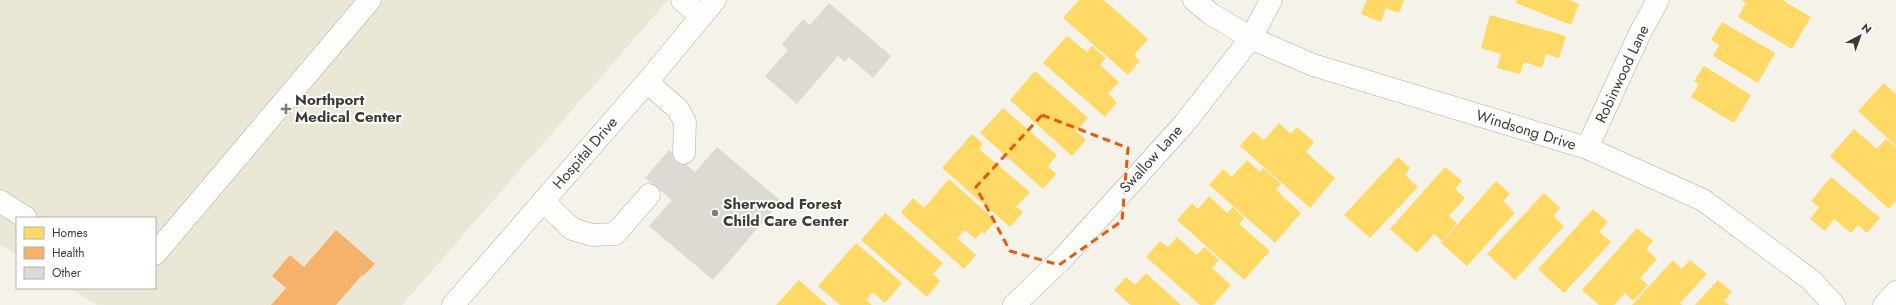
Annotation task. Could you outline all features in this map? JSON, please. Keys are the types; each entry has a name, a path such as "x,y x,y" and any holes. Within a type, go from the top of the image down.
{"street":[{"path":"156,253 370,0"},
{"path":"682,0 701,16"},
{"name":"Hospital Drive","path":"453,305 647,82 715,0"},
{"name":"Windsong Drive","path":"1194,0 1211,14 1251,38 1313,65 1586,148 1703,200 1811,280 1834,305"},
{"name":"Swallow Lane","path":"1014,305 1063,258 1178,130 1251,38 1271,0"},
{"name":"Robinwood Lane","path":"1586,148 1640,32 1658,0"},
{"path":"647,82 678,109 685,122 684,153"},
{"path":"543,201 572,229 592,235 615,234 649,195"},
{"path":"0,200 25,217"},
{"path":"1884,305 1896,292"}],"highlighted area":[{"path":"1042,115 1128,148 1122,221 1059,265 1010,251 976,187"}],"shaded area":[{"name":"Northport Medical Center","path":"0,0 668,0 402,305 97,305 72,289 156,289 156,217 16,217 16,254 0,244"}],"building: Homes":[{"path":"1079,0 1104,0 1148,39 1134,55 1140,61 1128,75 1063,18"},
{"path":"1367,0 1404,0 1399,13 1386,8 1381,22 1361,14"},
{"path":"1517,0 1569,0 1579,4 1571,25 1516,3"},
{"path":"1741,0 1782,0 1811,17 1792,49 1738,17 1746,3"},
{"path":"1490,15 1566,36 1559,58 1546,54 1542,68 1524,62 1520,74 1497,68 1501,54 1481,48"},
{"path":"1722,22 1775,53 1758,83 1713,56 1719,45 1711,40"},
{"path":"1067,36 1087,52 1092,46 1106,58 1100,65 1119,82 1108,94 1117,102 1105,117 1043,63"},
{"path":"1704,66 1751,95 1734,123 1691,97 1699,84 1694,81"},
{"path":"1035,71 1088,118 1076,131 1086,140 1072,156 1010,100"},
{"path":"1884,83 1896,94 1896,146 1858,111"},
{"path":"1003,108 1057,155 1048,166 1056,174 1043,189 980,133"},
{"path":"1279,123 1291,134 1297,127 1314,142 1306,152 1335,178 1310,208 1240,146 1253,131 1264,140"},
{"path":"1854,129 1877,149 1886,139 1896,147 1896,201 1889,209 1830,156"},
{"path":"972,134 983,144 979,149 1030,192 1016,207 1023,212 1010,227 942,168"},
{"path":"1398,157 1410,168 1405,175 1418,187 1370,238 1344,215"},
{"path":"1247,160 1260,172 1263,168 1281,184 1276,190 1301,213 1275,243 1209,185 1223,169 1232,177"},
{"path":"1445,167 1462,181 1455,189 1465,198 1449,216 1457,223 1442,241 1434,234 1417,253 1390,229"},
{"path":"1831,177 1880,218 1867,233 1858,225 1851,233 1834,219 1825,231 1810,219 1819,207 1811,201"},
{"path":"949,179 996,221 984,234 982,232 975,239 965,230 957,238 976,255 964,269 901,213 913,198 924,208"},
{"path":"1496,181 1510,194 1503,201 1515,213 1467,266 1441,243"},
{"path":"1544,193 1560,208 1553,216 1564,226 1515,280 1487,254"},
{"path":"1209,196 1227,213 1233,207 1244,218 1239,224 1270,251 1244,280 1177,220 1192,203 1198,209"},
{"path":"1593,209 1608,222 1599,231 1611,242 1564,293 1538,269"},
{"path":"885,213 943,263 933,274 940,281 927,297 861,240"},
{"path":"1637,228 1653,241 1646,249 1657,259 1640,278 1648,285 1633,301 1625,293 1614,305 1599,305 1582,290"},
{"path":"1177,237 1197,255 1204,247 1219,260 1212,268 1231,285 1213,305 1200,305 1146,257 1160,241 1168,247"},
{"path":"856,243 902,283 885,303 873,292 866,300 872,305 840,305 818,286"},
{"path":"1673,260 1682,269 1690,260 1707,274 1680,303 1682,305 1632,305"},
{"path":"1146,273 1181,305 1131,305 1114,290 1126,277 1135,285"},
{"path":"799,280 827,305 776,305"},
{"path":"1718,280 1732,292 1724,301 1729,305 1695,305"}],"building: Health":[{"path":"336,230 375,264 363,276 362,275 336,305 271,305 286,288 272,276 290,255 304,267"}],"building: Other":[{"path":"829,3 891,56 873,78 849,57 845,62 838,56 797,104 765,76 788,50 782,44 803,19 810,25"},
{"name":"Sherwood Forest Child Care Center","path":"717,147 781,201 713,280 649,226 672,200 645,178 669,150 695,172"}],"place":[{"name":"Northport Medical Center","path":"286,109"},
{"name":"Sherwood Forest Child Care Center","path":"715,213"}]}
